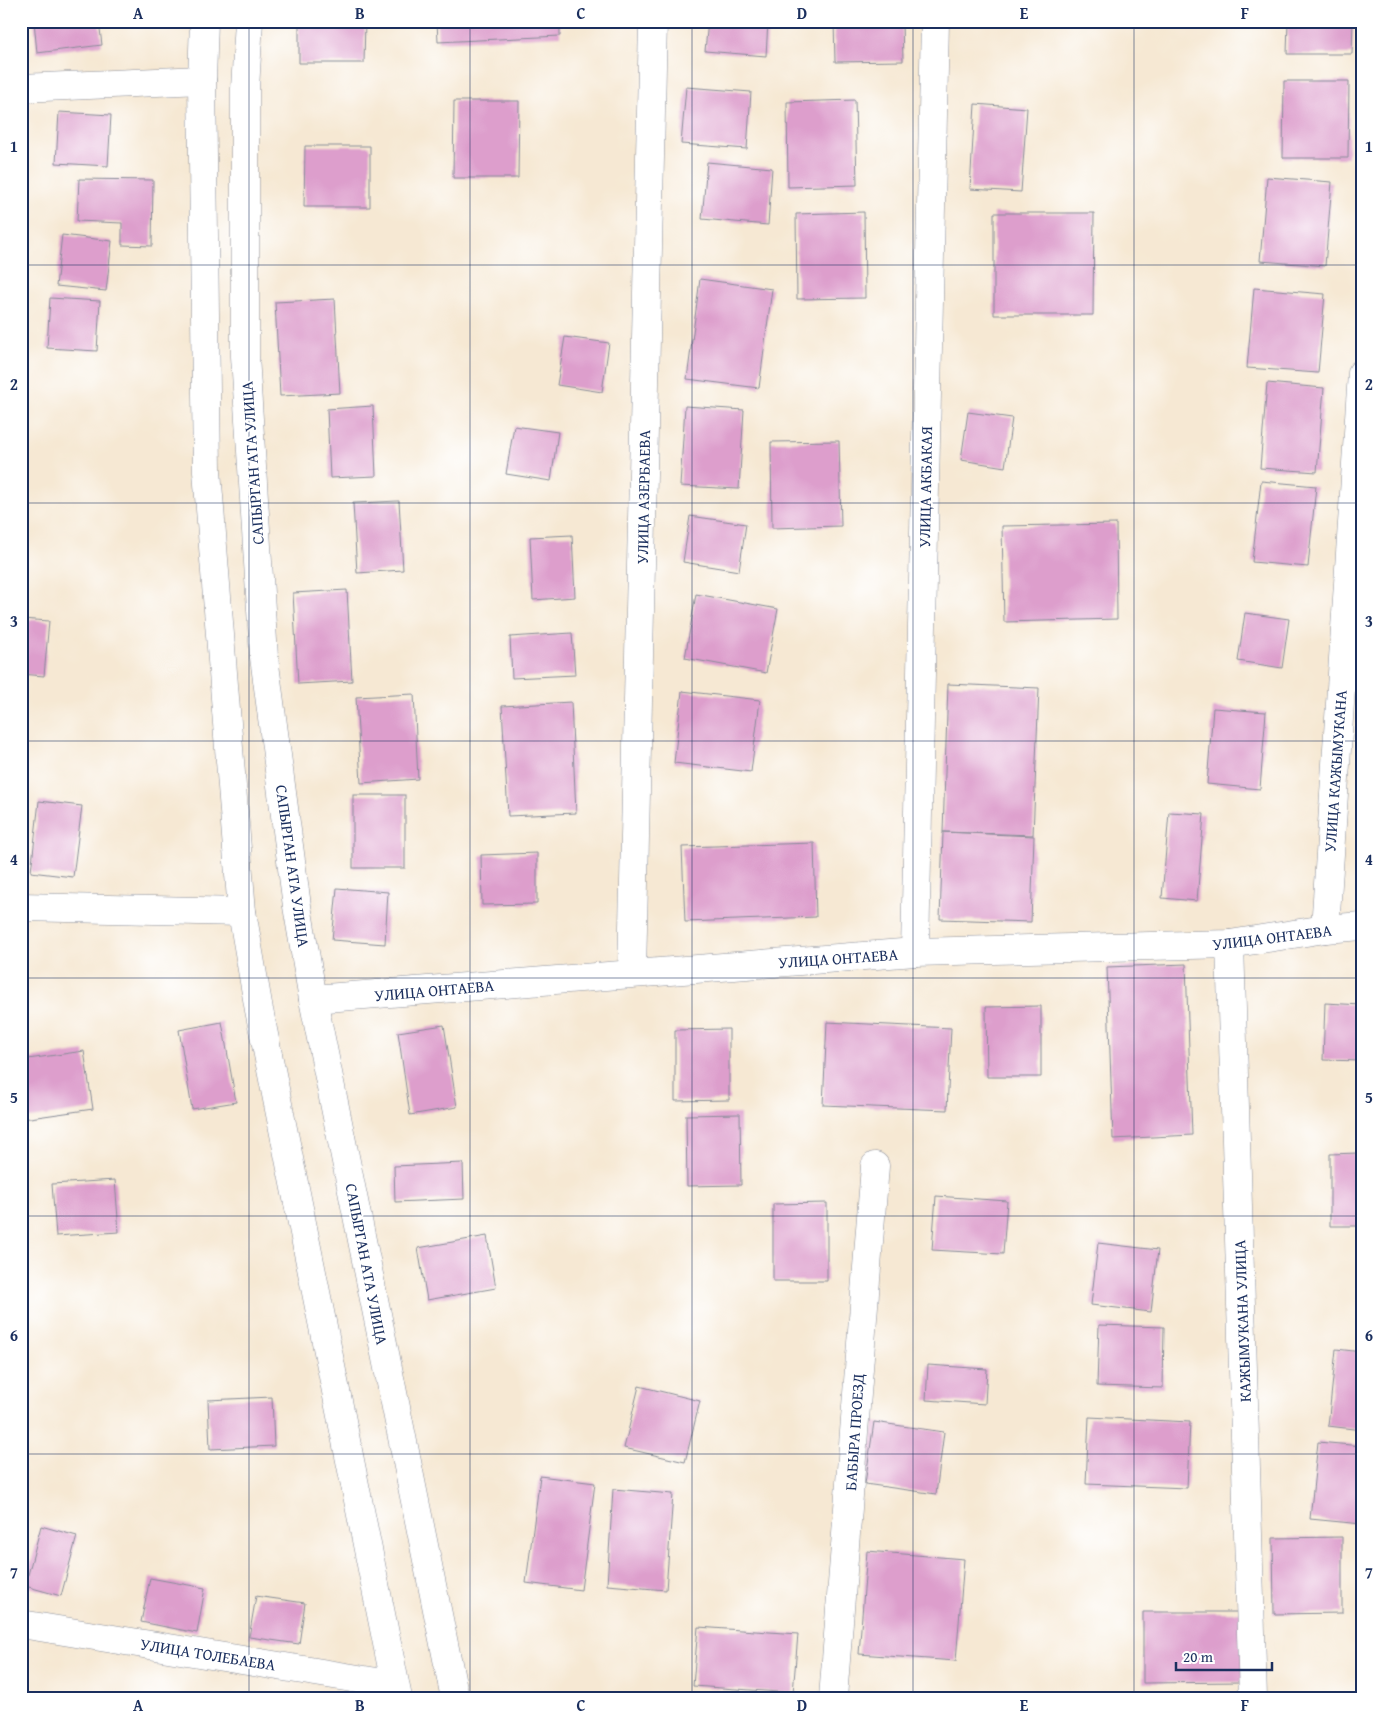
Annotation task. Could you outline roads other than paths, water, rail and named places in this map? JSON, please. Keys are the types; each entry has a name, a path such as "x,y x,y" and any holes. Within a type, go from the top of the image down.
{"street":[{"path":"204,21 202,80 207,471 242,912 259,1010 396,1691"},
{"name":"САПЫРГАН АТА УЛИЦА","path":"248,21 245,90 245,356 264,657 297,906 313,999 455,1698"},
{"name":"УЛИЦА АЗЕРБАЕВА","path":"632,973 654,21"},
{"name":"УЛИЦА АКБАКАЯ","path":"915,952 936,21"},
{"path":"21,88 202,80"},
{"name":"УЛИЦА КАЖЫМУКАНА","path":"1325,930 1362,373"},
{"path":"21,907 242,912"},
{"name":"УЛИЦА ОНТАЕВА","path":"313,999 915,952 1230,944 1362,926"},
{"name":"КАЖЫМУКАНА УЛИЦА","path":"1230,944 1253,1698"},
{"name":"БАБЫРА ПРОЕЗД","path":"833,1698 875,1166"},
{"name":"УЛИЦА ТОЛЕБАЕВА","path":"21,1624 396,1691"}]}
